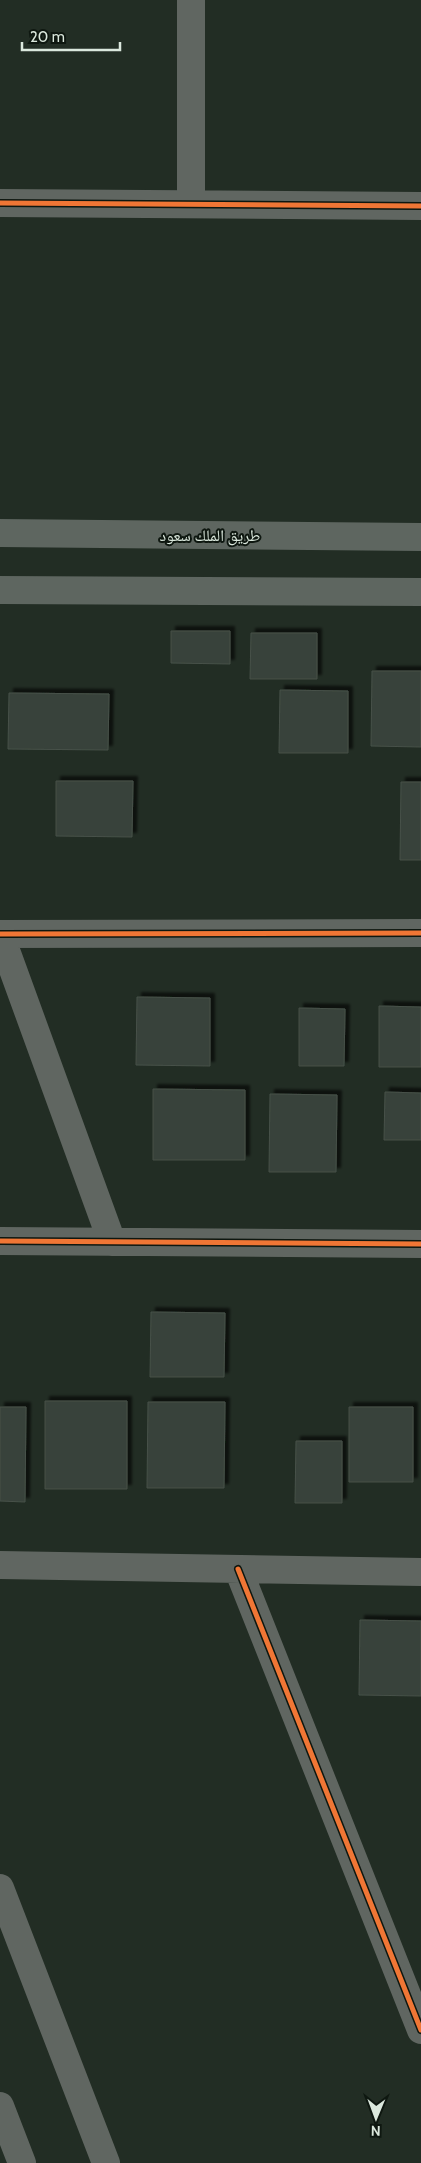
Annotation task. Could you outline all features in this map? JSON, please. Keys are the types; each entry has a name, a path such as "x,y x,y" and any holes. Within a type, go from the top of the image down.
{"main road":[{"name":"طريق الملك سعود","path":"0,533 421,536"},
{"path":"0,590 421,592"}],"street":[{"path":"191,0 191,204"},
{"path":"0,203 421,206"},
{"path":"112,1242 0,934 421,933"},
{"path":"0,1241 421,1244"},
{"path":"0,1565 421,1572"},
{"path":"238,1569 421,2030"},
{"path":"0,1888 106,2163"},
{"path":"0,2106 22,2163"}],"building":[{"path":"171,631 230,631 230,664 171,663"},
{"path":"251,633 317,633 317,679 250,679"},
{"path":"372,671 421,671 421,747 371,746"},
{"path":"280,690 348,691 348,753 279,753"},
{"path":"9,693 109,694 108,750 8,749"},
{"path":"56,781 133,781 132,837 56,836"},
{"path":"401,782 421,782 421,860 400,860"},
{"path":"137,997 210,998 210,1066 136,1065"},
{"path":"379,1006 421,1007 421,1067 379,1067"},
{"path":"299,1008 345,1009 344,1066 299,1066"},
{"path":"153,1089 245,1090 245,1160 153,1160"},
{"path":"385,1092 421,1093 421,1140 384,1140"},
{"path":"270,1094 337,1095 336,1172 269,1172"},
{"path":"151,1312 225,1313 224,1377 150,1377"},
{"path":"45,1401 127,1401 127,1489 45,1489"},
{"path":"148,1402 225,1402 224,1488 147,1488"},
{"path":"0,1407 26,1407 25,1502 0,1501"},
{"path":"349,1407 413,1407 413,1482 349,1482"},
{"path":"296,1441 342,1441 342,1503 295,1503"},
{"path":"360,1620 421,1621 421,1696 359,1695"}],"cycle path":[{"path":"0,203 421,206"},
{"path":"0,934 421,933"},
{"path":"0,1241 421,1244"},
{"path":"238,1569 421,2030"}]}
